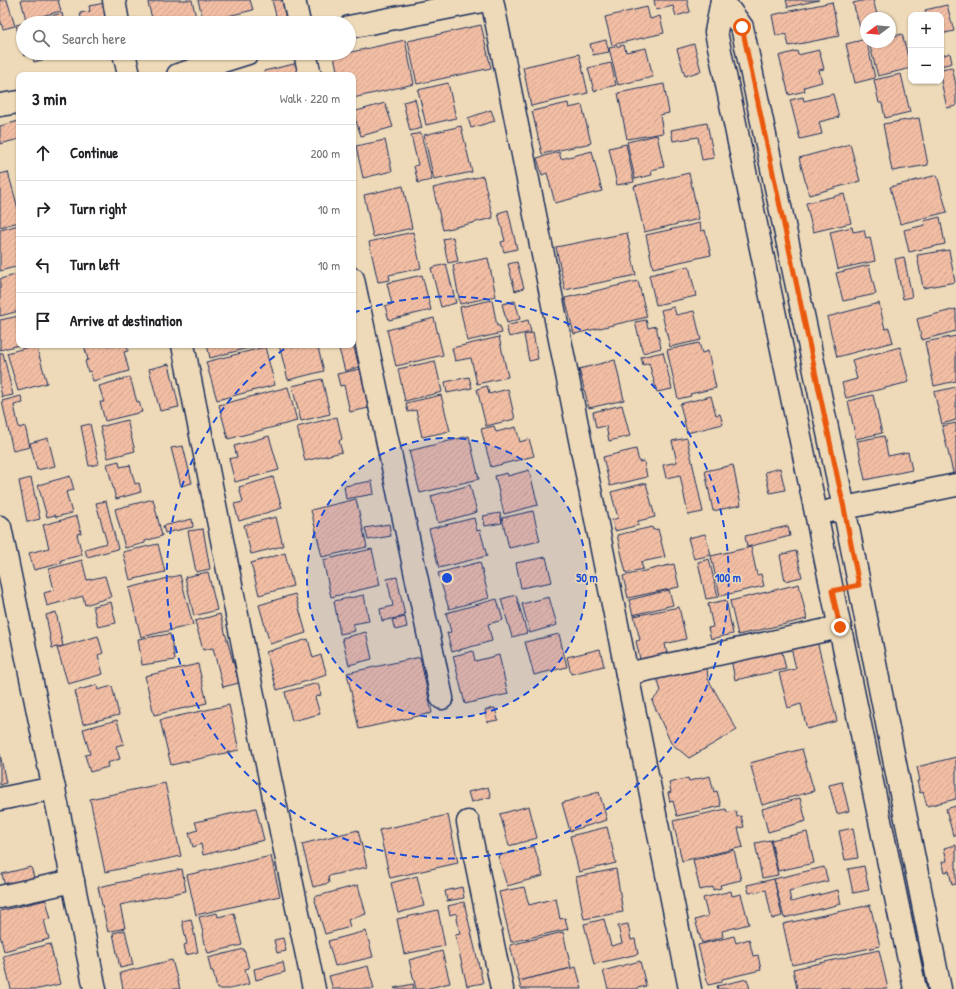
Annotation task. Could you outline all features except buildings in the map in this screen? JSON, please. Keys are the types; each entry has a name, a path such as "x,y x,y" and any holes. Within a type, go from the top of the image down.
{"street":[{"path":"114,0 117,16"},
{"path":"294,0 297,16"},
{"path":"356,26 487,0"},
{"path":"492,0 690,989"},
{"path":"722,0 742,27 844,508 940,989"},
{"path":"722,0 716,32 915,989"},
{"path":"126,60 128,72"},
{"path":"188,72 226,60"},
{"path":"307,60 309,72"},
{"path":"0,104 16,102"},
{"path":"356,293 442,698"},
{"path":"184,348 314,989"},
{"path":"816,514 956,485"},
{"path":"0,527 95,989"},
{"path":"832,591 859,585"},
{"path":"627,674 840,627"},
{"path":"867,761 893,756"},
{"path":"0,800 54,788"},
{"path":"468,822 502,989"},
{"path":"0,897 73,881"}],"route":[{"path":"742,27 859,585 832,591 840,627"}]}
